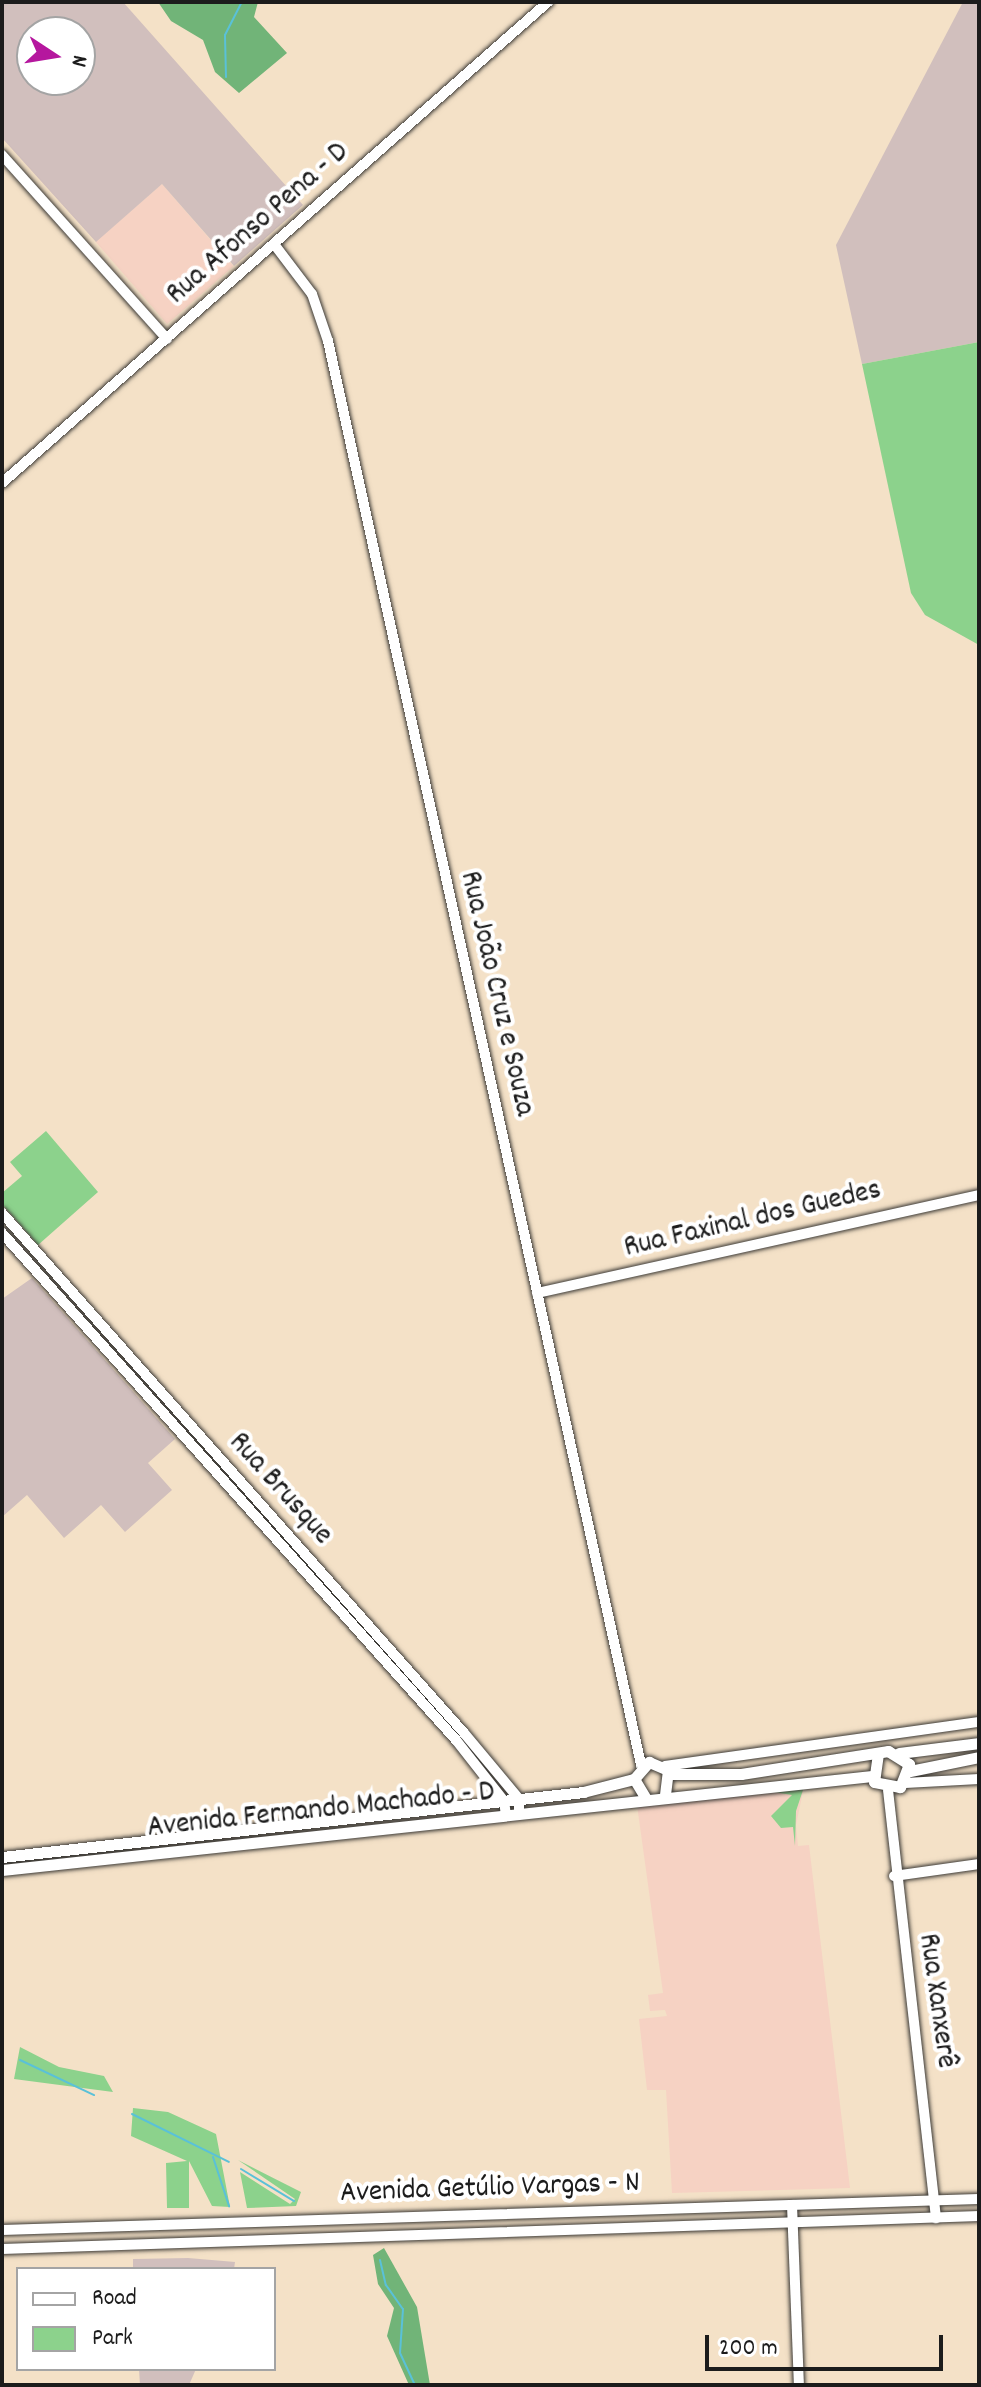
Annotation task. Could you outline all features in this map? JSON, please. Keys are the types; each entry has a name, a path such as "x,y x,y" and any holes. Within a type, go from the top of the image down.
{"main road":[{"path":"645,1797 634,1779 641,1765 726,1776 979,1743"},
{"path":"899,1753 907,1777"},
{"path":"872,1776 878,1755"},
{"path":"668,1770 665,1794 872,1776 888,1790 907,1777 979,1757"},
{"name":"Avenida Fernando Machado - D","path":"2,1857 504,1801 634,1779"},
{"name":"Avenida Fernando Machado - D","path":"2,1870 421,1826 665,1794"},
{"path":"420,1810 421,1826"}],"street":[{"name":"Rua Afonso Pena - D","path":"2,483 548,2"},
{"path":"2,155 167,339"},
{"name":"Rua João Cruz e Souza","path":"274,244 312,294 328,341 641,1765"},
{"name":"Rua Faxinal dos Guedes","path":"537,1293 979,1195"},
{"name":"Rua Brusque","path":"2,1213 479,1761 504,1801"},
{"name":"Rua Brusque","path":"2,1233 479,1761 519,1799"},
{"path":"668,1770 979,1722"},
{"path":"907,1777 979,1779"},
{"name":"Rua Xanxerê","path":"888,1790 894,1876 937,2200 936,2218"},
{"path":"519,1799 519,1814"},
{"path":"504,1801 506,1815"},
{"path":"894,1876 979,1864"},
{"name":"Avenida Getúlio Vargas - N","path":"2,2230 979,2199"},
{"path":"817,2221 840,2215 845,2203"},
{"path":"792,2205 799,2385"},
{"name":"Avenida Getúlio Vargas - N","path":"2,2249 979,2216"}],"shaded area":[{"path":"2,2 123,2 303,205 234,266 162,184 96,242 2,138"},
{"path":"963,2 979,2 979,342 862,364 836,245"},
{"path":"162,184 234,266 167,324 96,242"},
{"path":"32,1278 175,1439 148,1463 172,1490 125,1532 101,1505 64,1538 27,1495 2,1517 2,1299"},
{"path":"804,1787 796,1825 798,1846 809,1845 850,2188 672,2193 666,2090 647,2090 639,2019 667,2016 665,2010 650,2011 648,1995 663,1993 637,1805"},
{"path":"188,2258 235,2262 234,2267 133,2267 133,2259"},
{"path":"139,2371 195,2371 189,2385 140,2385"}],"green space":[{"path":"158,2 258,2 254,17 287,53 239,93 215,72 203,40 171,21"},
{"path":"979,342 979,645 925,615 911,593 862,364"},
{"path":"46,1131 98,1192 38,1245 2,1204 2,1193 22,1176 10,1162"},
{"path":"804,1787 796,1811 795,1846 793,1827 781,1828 771,1816 792,1795 774,1792"},
{"path":"20,2047 59,2067 104,2076 113,2092 14,2079"},
{"path":"133,2108 168,2112 216,2134 230,2207 212,2206 189,2161 189,2208 167,2208 166,2163 187,2161 131,2136"},
{"path":"238,2160 301,2192 296,2206 247,2208 240,2172 290,2204 295,2199"},
{"path":"384,2248 417,2307 430,2385 409,2385 387,2336 394,2308 378,2284 373,2255"}],"waterway":[{"path":"226,77 225,35 242,2"},
{"path":"20,2060 94,2095"},
{"path":"132,2114 229,2162"},
{"path":"213,2157 229,2206"},
{"path":"241,2169 294,2201"},
{"path":"380,2260 386,2285 403,2309 400,2353 415,2385"}]}
